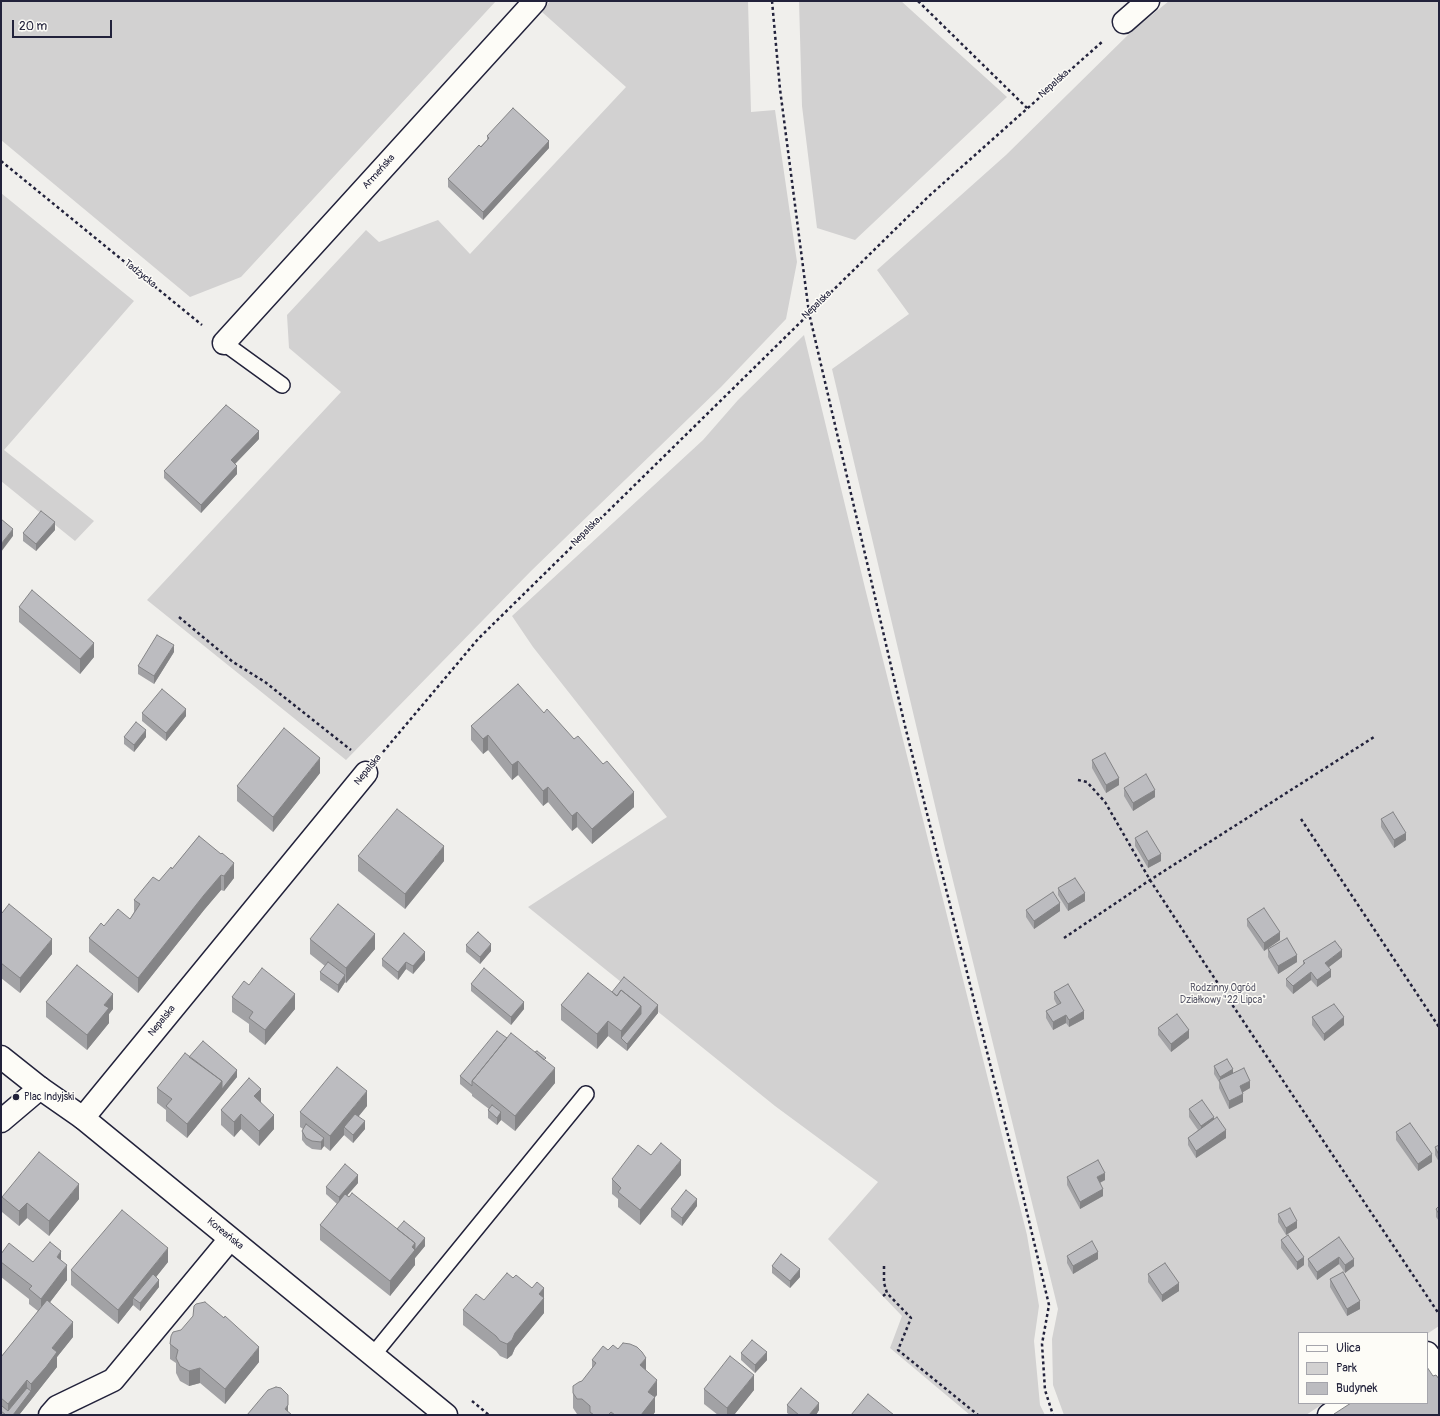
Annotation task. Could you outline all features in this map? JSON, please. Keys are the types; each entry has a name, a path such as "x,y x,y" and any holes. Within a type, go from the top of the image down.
{"street":[{"name":"Armeńska","path":"224,343 535,1"},
{"path":"1124,22 1148,1"},
{"name":"Nepalska","path":"82,1118 368,770"},
{"name":"Koreańska","path":"1,1056 40,1088 82,1118 446,1415"},
{"path":"1,1121 40,1088"},
{"path":"50,1415 57,1407 113,1380 230,1239"},
{"path":"1428,1347 1439,1340"},
{"path":"1428,1354 1439,1370"},
{"path":"1328,1415 1344,1404"}],"lane":[{"path":"224,343 282,385"},
{"path":"373,1355 586,1094"}],"path":[{"path":"772,1 780,89 809,312 905,726 1049,1305 1042,1344 1045,1390 1052,1415"},
{"path":"918,1 1027,108"},
{"name":"Nepalska","path":"368,770 478,639 809,312 930,196 1124,22"},
{"name":"Tadżycka","path":"1,160 224,343"},
{"path":"179,617 233,662 264,682 368,770"},
{"path":"1064,938 1150,880 1374,737"},
{"path":"1078,780 1087,782 1105,802 1150,880 1439,1314"},
{"path":"1301,819 1439,1027"},
{"path":"884,1266 884,1283 887,1292 911,1318 898,1350 978,1415"},
{"path":"883,1296 887,1292"}],"green space":[{"path":"1,1 496,1 241,277 190,297 1,140"},
{"path":"550,1 748,1 751,112 775,110 797,262 786,319 721,387 531,571 346,760 147,600 341,392 289,348 287,315 366,230 379,242 438,220 470,254 626,87 542,12"},
{"path":"799,1 901,1 1007,97 855,240 817,228 802,106"},
{"name":"Rodzinny Ogród Działkowy \"22 Lipca\"","path":"1169,1 1439,1 1439,1326 1428,1333 1428,1332 1298,1332 1298,1404 1322,1404 1306,1415 1064,1415 1053,1385 1052,1339 1058,1309 945,848 832,369 909,314 877,270 1006,155 1132,31"},
{"path":"1,193 134,301 4,450 94,521 75,541 1,481"},
{"path":"804,335 865,588 1027,1235 1039,1306 1034,1341 1040,1405 1045,1415 970,1415 890,1348 902,1316 828,1239 878,1182 775,1106 528,907 667,817 533,647 512,616 703,440 738,400"}],"building":[{"path":"513,108 549,141 483,212 448,179 479,145 481,147 489,138 487,136"},
{"path":"226,405 259,431 231,460 237,466 201,505 164,471"},
{"path":"41,511 55,522 36,544 23,533"},
{"path":"1,519 13,529 1,544"},
{"path":"32,590 94,643 80,659 19,607"},
{"path":"157,635 174,645 154,676 138,666"},
{"path":"518,684 544,713 547,709 574,739 578,736 603,764 607,761 634,792 592,829 577,812 572,816 548,787 543,791 518,761 512,765 488,735 483,739 471,726"},
{"path":"162,689 186,709 166,733 142,713"},
{"path":"136,722 146,730 134,745 124,737"},
{"path":"284,728 320,758 273,817 237,786"},
{"path":"1105,753 1119,778 1106,785 1092,760"},
{"path":"1146,774 1155,790 1133,803 1124,788"},
{"path":"397,809 444,846 405,894 358,856"},
{"path":"1393,812 1406,833 1394,840 1381,819"},
{"path":"1147,831 1161,854 1148,861 1135,838"},
{"path":"199,836 234,863 224,876 221,875 204,895 138,978 89,938 101,923 104,926 118,909 130,919 140,904 134,900 153,877 159,881 171,867 172,869"},
{"path":"1075,878 1085,893 1068,904 1058,888"},
{"path":"1053,892 1060,903 1034,921 1026,910"},
{"path":"9,904 52,939 20,978 1,963 1,912 2,913"},
{"path":"338,904 375,934 346,968 310,939"},
{"path":"1264,908 1280,932 1264,943 1247,919"},
{"path":"478,932 491,944 480,957 466,945"},
{"path":"404,933 425,952 413,966 406,962 398,972 382,959"},
{"path":"1287,938 1297,955 1278,966 1268,949"},
{"path":"1335,941 1342,950 1325,963 1331,970 1317,980 1311,972 1293,986 1286,979 1305,963 1303,961"},
{"path":"328,962 345,975 338,985 320,972"},
{"path":"77,965 113,994 104,1005 109,1008 87,1035 46,1002"},
{"path":"262,968 295,994 265,1030 249,1018 253,1012 232,997 244,981 249,985"},
{"path":"484,968 524,1002 511,1017 471,984"},
{"path":"588,973 617,996 621,990 641,1006 621,1031 608,1021 597,1034 561,1005"},
{"path":"624,977 658,1005 627,1044 621,1038 641,1014 641,1006 621,990 617,996 612,992"},
{"path":"1068,984 1084,1011 1069,1020 1066,1015 1053,1022 1046,1011 1061,1003 1054,992"},
{"path":"1334,1004 1344,1017 1324,1034 1312,1017"},
{"path":"1177,1014 1189,1030 1171,1044 1158,1028"},
{"path":"497,1031 507,1038 472,1081 472,1086 460,1076"},
{"path":"511,1033 555,1068 515,1116 472,1081"},
{"path":"203,1041 237,1070 222,1089 222,1081 189,1057"},
{"path":"537,1051 546,1058 544,1060 535,1052"},
{"path":"185,1053 222,1081 187,1124 166,1106 172,1099 157,1088"},
{"path":"1227,1059 1233,1069 1220,1077 1214,1066"},
{"path":"337,1067 367,1091 330,1136 300,1112"},
{"path":"1244,1068 1250,1081 1240,1086 1243,1094 1229,1101 1219,1080"},
{"path":"249,1078 261,1089 254,1096 274,1115 259,1131 241,1114 234,1122 221,1110"},
{"path":"1202,1100 1214,1117 1201,1126 1189,1109"},
{"path":"492,1105 501,1112 497,1118 488,1110"},
{"path":"355,1114 365,1121 353,1135 344,1127"},
{"path":"1217,1117 1226,1130 1196,1151 1188,1138"},
{"path":"1410,1123 1432,1154 1418,1164 1396,1132"},
{"path":"306,1124 324,1138 321,1142 312,1141 306,1138 302,1131"},
{"path":"661,1143 681,1160 640,1210 618,1192 621,1188 612,1179 638,1145 651,1155"},
{"path":"1439,1145 1439,1155 1435,1147"},
{"path":"39,1152 79,1184 49,1221 27,1203 19,1211 2,1197"},
{"path":"1098,1160 1105,1173 1097,1177 1103,1189 1080,1202 1067,1177"},
{"path":"345,1164 358,1175 339,1197 326,1187"},
{"path":"686,1190 697,1199 682,1218 671,1209"},
{"path":"352,1193 415,1243 412,1247 415,1250 390,1281 320,1225 345,1194 349,1197"},
{"path":"1439,1206 1439,1214 1436,1209"},
{"path":"1290,1208 1297,1221 1286,1228 1278,1214"},
{"path":"122,1210 168,1248 118,1310 71,1270"},
{"path":"404,1221 425,1238 415,1250 415,1243 397,1229"},
{"path":"1288,1235 1304,1257 1297,1262 1281,1240"},
{"path":"1339,1237 1354,1259 1345,1265 1339,1257 1317,1272 1308,1259"},
{"path":"1092,1241 1098,1252 1073,1266 1067,1256"},
{"path":"50,1242 61,1251 57,1257 67,1265 41,1299 29,1289 32,1286 1,1262 1,1254 9,1243 33,1262"},
{"path":"781,1254 800,1269 790,1281 772,1266"},
{"path":"1165,1263 1179,1283 1162,1295 1148,1274"},
{"path":"1343,1272 1360,1301 1347,1309 1330,1279"},
{"path":"507,1273 513,1278 516,1275 532,1288 537,1282 544,1288 539,1294 544,1298 515,1333 512,1340 507,1344 500,1341 496,1336 463,1310 476,1294 484,1300"},
{"path":"153,1274 159,1280 140,1303 133,1298"},
{"path":"47,1300 73,1322 52,1348 57,1352 46,1367 31,1384 27,1380 8,1404 1,1398 1,1357"},
{"path":"205,1302 224,1318 225,1316 259,1347 225,1389 200,1368 189,1371 180,1366 176,1358 178,1350 170,1344 173,1332 181,1330 193,1316 194,1306"},
{"path":"752,1340 767,1352 755,1365 741,1353"},
{"path":"623,1343 637,1347 646,1358 640,1365 657,1380 648,1392 655,1397 641,1415 615,1415 611,1412 608,1415 594,1415 590,1412 590,1406 582,1399 577,1399 573,1393 573,1386 582,1381 596,1363 592,1360 603,1346 608,1350 613,1345 618,1349"},
{"path":"730,1356 754,1375 727,1408 704,1389"},
{"path":"1428,1368 1433,1376 1436,1375 1439,1379 1439,1415 1334,1414 1349,1404 1428,1404"},
{"path":"276,1387 281,1388 288,1395 288,1405 285,1409 292,1415 247,1415 268,1390"},
{"path":"27,1388 31,1391 13,1415 6,1415 1,1411 2,1406 8,1411"},
{"path":"801,1388 819,1403 809,1415 799,1415 787,1405"},
{"path":"868,1394 894,1415 851,1415"}],"place":[{"name":"Plac Indyjski","path":"16,1097"}]}
